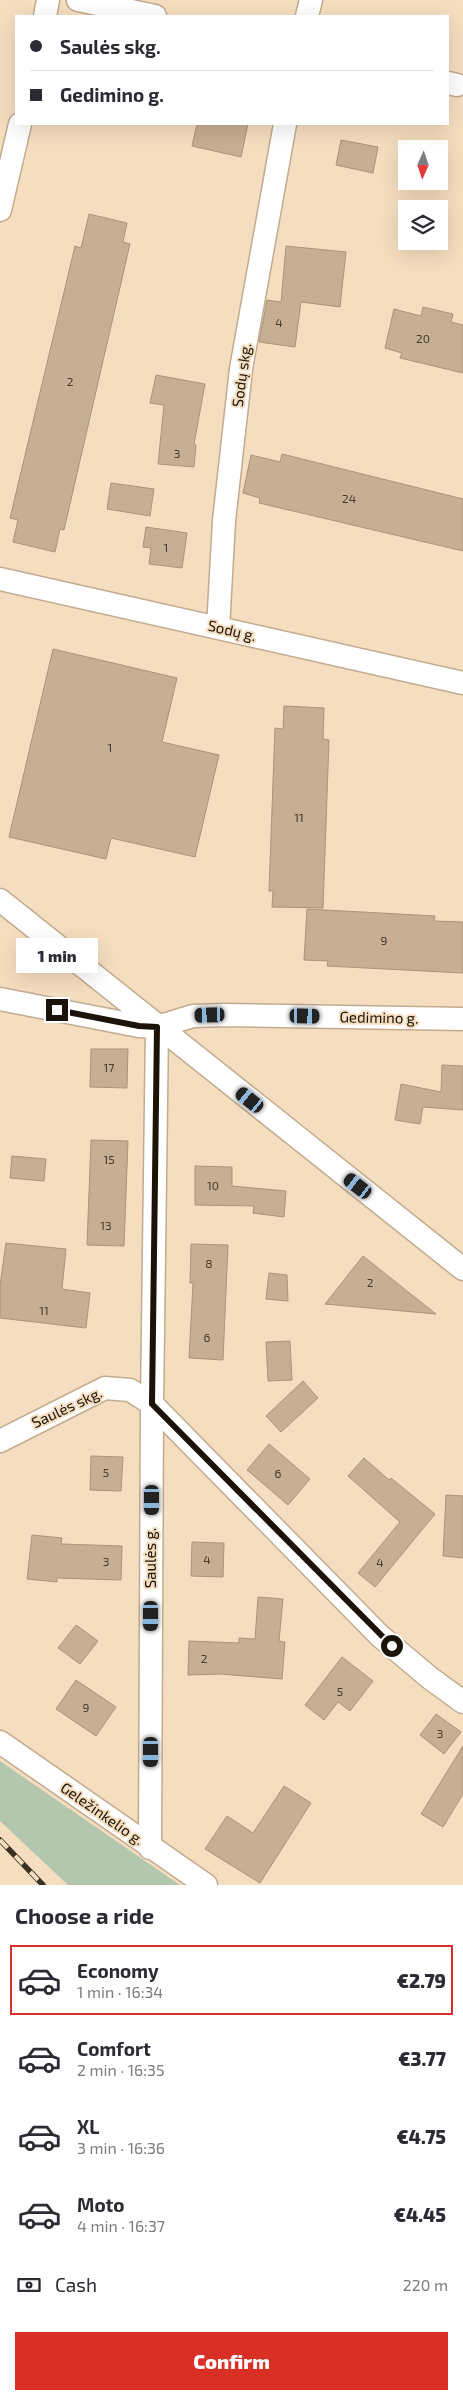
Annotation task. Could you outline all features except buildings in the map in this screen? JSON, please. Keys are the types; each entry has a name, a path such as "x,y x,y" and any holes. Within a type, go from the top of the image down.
{"street":[{"path":"45,15 48,0"},
{"path":"78,0 150,15"},
{"path":"307,15 311,0"},
{"path":"0,210 20,125"},
{"name":"Sodų skg.","path":"218,628 224,521 241,370 286,125"},
{"name":"Sodų g.","path":"0,579 463,683"},
{"path":"0,900 463,1269"},
{"name":"Gedimino g.","path":"0,998 139,1026 157,1027 193,1016 226,1015 463,1020"},
{"name":"Saulės g.","path":"150,1848 152,1404 157,1027"},
{"name":"Saulės skg.","path":"0,1441 105,1388 130,1390 152,1404 380,1636 430,1678 463,1702"},
{"name":"Geležinkelio g.","path":"0,1742 150,1848 206,1885"}],"green space":[{"path":"0,1761 180,1885 68,1885 0,1821"}],"railway":[{"path":"0,1840 43,1885"}],"route":[{"path":"57,1010 139,1026 157,1027 152,1404 392,1646"}]}
